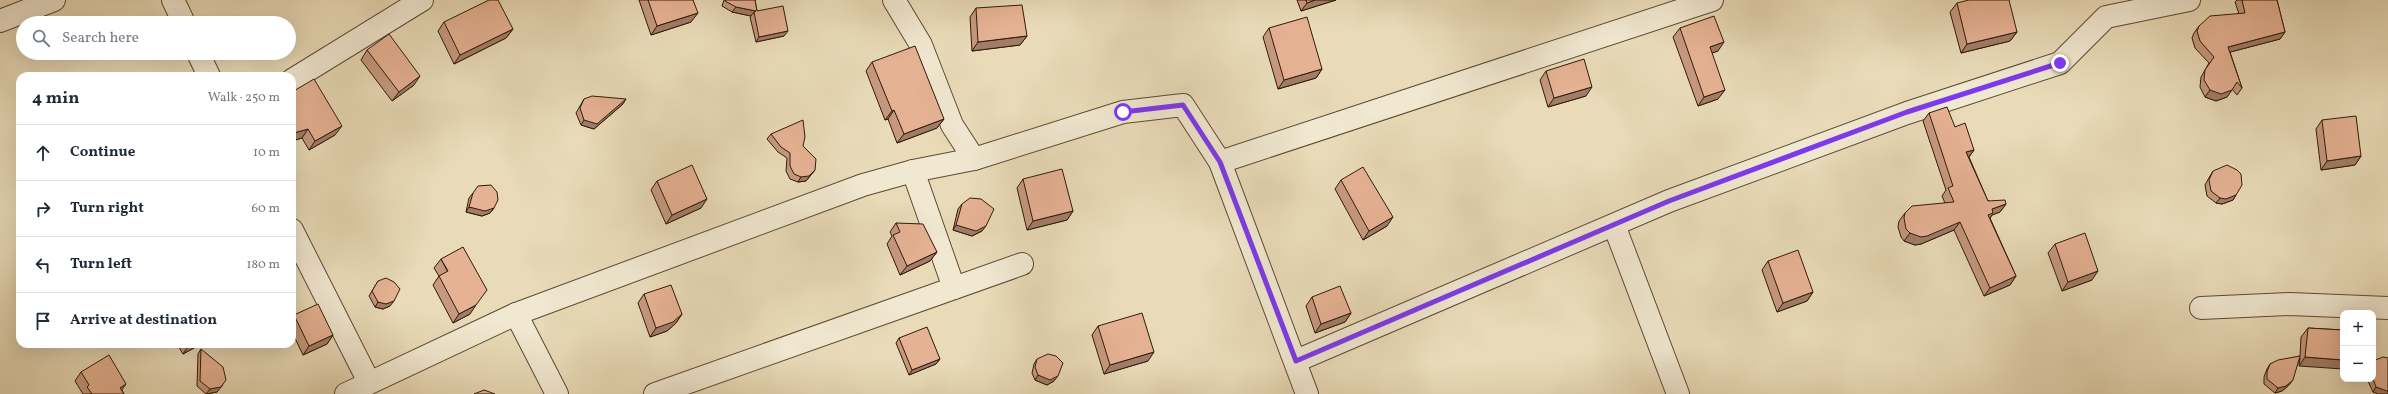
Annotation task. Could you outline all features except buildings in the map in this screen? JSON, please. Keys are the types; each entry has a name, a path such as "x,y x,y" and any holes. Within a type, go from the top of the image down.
{"street":[{"path":"0,21 54,0"},
{"path":"174,0 181,16"},
{"path":"296,78 422,0"},
{"path":"894,0 920,45 952,125 974,159"},
{"path":"1220,162 1712,0"},
{"path":"1296,361 1669,201 1907,112 2060,63 2106,16 2189,0"},
{"path":"201,60 207,72"},
{"path":"346,394 516,314 863,185 913,171 974,159 1123,112 1183,105 1220,162 1296,361 1307,394"},
{"path":"913,171 954,288"},
{"path":"1614,225 1678,394"},
{"path":"296,238 369,382"},
{"path":"655,394 1022,264"},
{"path":"2201,308 2290,304 2388,308"},
{"path":"516,314 556,394"}],"route":[{"path":"1123,112 1183,105 1220,162 1296,361 1669,201 1907,112 2060,63"}]}
